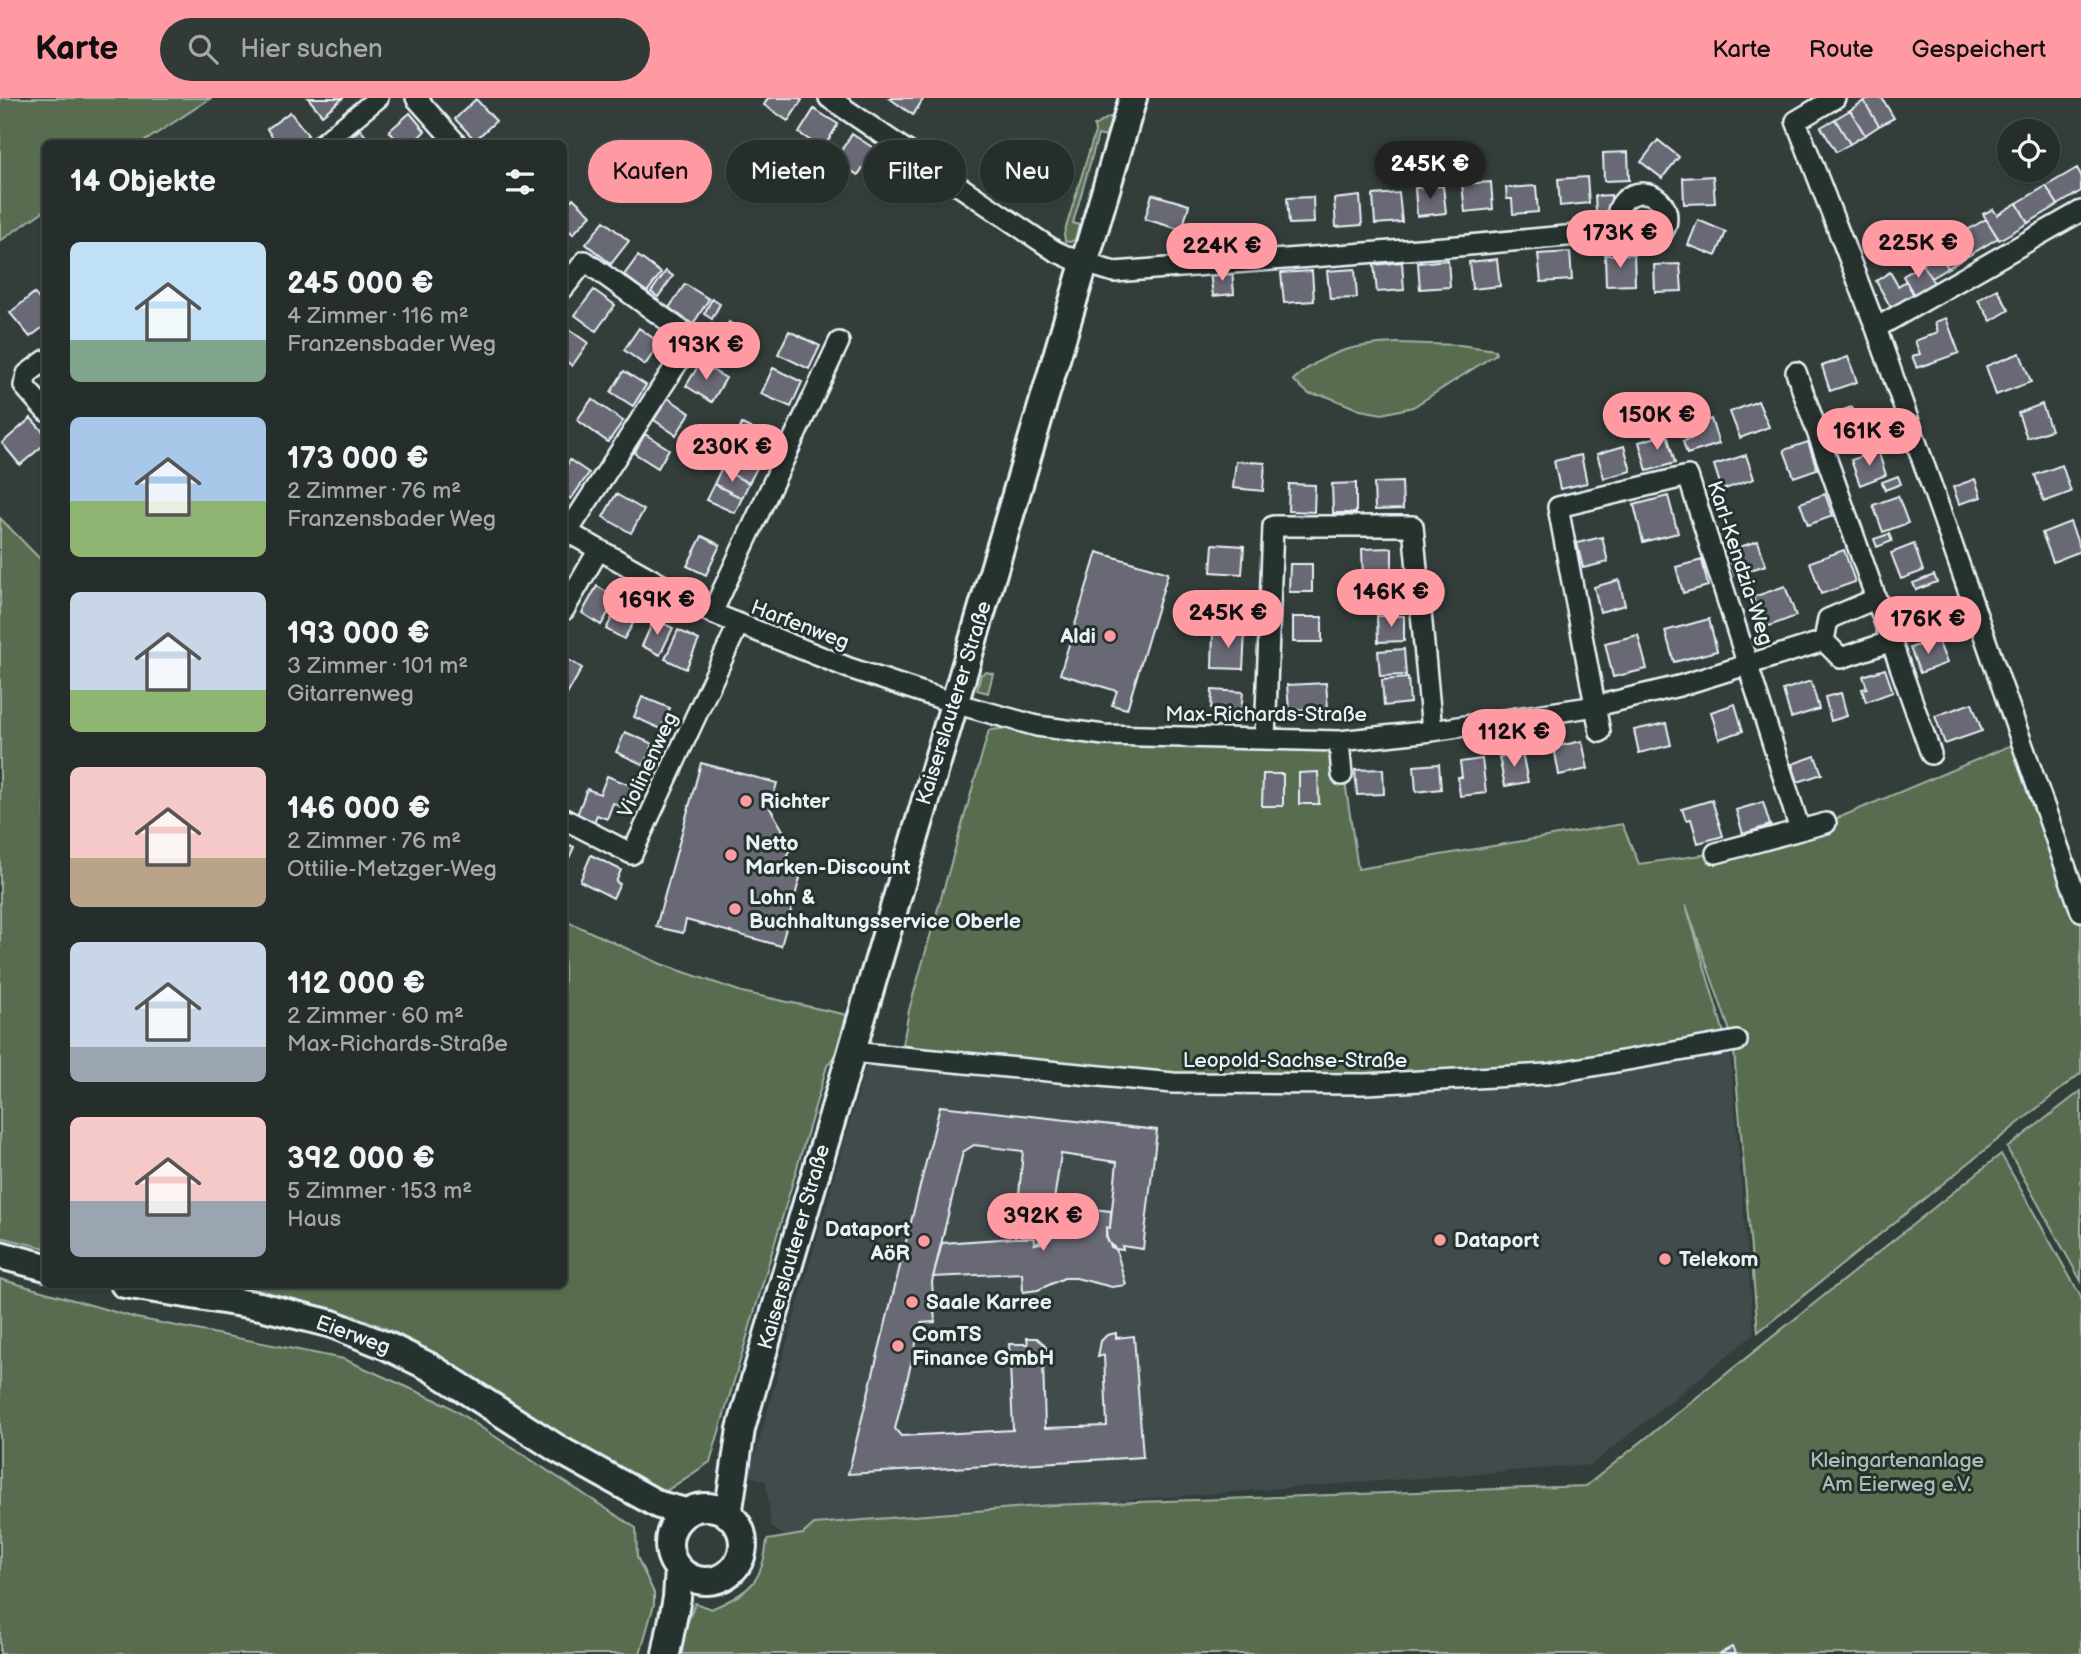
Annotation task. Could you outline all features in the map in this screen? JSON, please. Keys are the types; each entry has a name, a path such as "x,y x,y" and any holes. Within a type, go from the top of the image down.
{"street":[{"path":"327,140 378,98"},
{"path":"416,98 453,140"},
{"path":"829,98 1055,251 1114,272 1619,231"},
{"name":"Kaiserslauterer Straße","path":"729,1515 741,1429 1133,98"},
{"path":"1835,98 1796,121 1876,328 2081,911"},
{"path":"1876,328 2081,211"},
{"path":"567,284 585,261 693,339 567,528"},
{"path":"712,613 839,342"},
{"path":"42,363 27,374 24,386 42,406"},
{"path":"1796,372 1931,754"},
{"name":"Karl-Kendzia-Weg","path":"1596,706 1558,507 1688,476 1749,665"},
{"path":"1265,739 1273,526 1413,526 1432,731"},
{"name":"Harfenweg","path":"567,532 738,625 849,668 954,703"},
{"path":"567,605 598,551"},
{"path":"1875,598 1828,619 1824,641 1841,658 1892,641"},
{"name":"Violinenweg","path":"567,821 632,854 738,625"},
{"name":"Max-Richards-Straße","path":"954,703 1037,726 1104,735 1339,741 1432,731 1596,706 1679,687 1824,641"},
{"path":"1749,665 1800,830"},
{"path":"1596,706 1600,732"},
{"path":"1339,741 1342,775"},
{"path":"1716,853 1826,824"},
{"name":"Leopold-Sachse-Straße","path":"851,1052 1173,1083 1366,1084 1547,1074 1737,1041"},
{"path":"0,1255 42,1266"},
{"name":"Eierweg","path":"149,1288 260,1306 332,1324 389,1347 430,1367 558,1449 659,1505 694,1510"},
{"name":"Kaiserslauterer Straße","path":"694,1510 741,1429"},
{"name":"Eierweg","path":"558,1449 669,1537"},
{"path":"694,1510 720,1510 729,1515 743,1539 737,1564 717,1579 704,1580 687,1575 679,1569 669,1549 669,1537 673,1527 694,1510"},
{"path":"666,1654 677,1598 679,1569"},
{"path":"676,1654 704,1580"}],"shaded area":[{"path":"1730,1053 1754,1334 1591,1465 830,1522 814,1524 803,1534 789,1538 771,1527 766,1481 749,1476 866,1066 1547,1074"}],"green space":[{"path":"0,98 211,98 147,140 42,140 42,212 0,241"},
{"path":"1109,117 1112,118 1106,137 1098,135 1073,223 1079,225 1075,240 1065,241 1064,234 1095,132 1094,126"},
{"path":"1368,345 1460,345 1495,350 1496,354 1413,407 1382,414 1360,410 1326,396 1309,394 1293,380 1317,362 1342,351"},
{"path":"0,518 42,561 42,1247 0,1237"},
{"path":"981,674 993,674 988,693 977,690"},
{"path":"1037,726 1339,741 1358,869 1622,824 1639,864 1716,853 1826,823 2021,741 2081,924 2081,1073 1758,1332 1733,1040 1686,905 1724,1033 1547,1074 1173,1083 933,1053 903,1044 909,1010 989,730"},
{"path":"567,921 661,964 742,992 861,1018 827,1066 710,1462 663,1493 595,1456 465,1372 398,1334 356,1316 235,1288 567,1288"},
{"path":"2081,1091 2081,1281 2007,1148"},
{"name":"Kleingartenanlage Am Eierweg e.V.","path":"2001,1154 2081,1297 2081,1654 676,1654 695,1603 711,1609 735,1597 758,1576 767,1540 803,1534 814,1524 1052,1505 1586,1486"},
{"path":"0,1279 136,1318 344,1359 445,1404 636,1528 637,1557 654,1593 654,1604 640,1654 0,1654"}],"building":[{"path":"308,98 343,98 322,115"},
{"path":"768,98 802,100 788,121 764,105"},
{"path":"889,98 924,98 913,115"},
{"path":"1882,98 1894,118 1879,126 1864,101"},
{"path":"476,99 496,121 475,140 455,119"},
{"path":"1864,101 1879,126 1865,135 1850,110"},
{"path":"814,109 838,124 828,140 810,140 799,133"},
{"path":"1850,110 1865,135 1850,144 1835,119"},
{"path":"290,112 308,135 302,140 274,140 267,129"},
{"path":"410,113 425,131 416,140 397,140 389,131"},
{"path":"1835,119 1850,144 1836,152 1821,127"},
{"path":"360,129 369,140 348,140"},
{"path":"852,134 863,141 863,167 858,175 849,169 848,140"},
{"path":"1658,140 1679,157 1662,178 1641,162"},
{"path":"1628,152 1629,180 1604,181 1603,153"},
{"path":"2077,168 2081,175 2081,191 2058,205 2046,186 2060,182 2060,178"},
{"path":"1713,176 1715,203 1684,204 1683,178"},
{"path":"1587,177 1589,203 1560,206 1558,179"},
{"path":"1491,182 1493,209 1465,212 1462,184"},
{"path":"1443,186 1446,213 1417,216 1415,188"},
{"path":"1536,186 1538,212 1513,214 1512,199 1507,199 1506,188"},
{"path":"2046,186 2058,205 2028,223 2017,203"},
{"path":"1399,193 1402,222 1375,224 1373,195"},
{"path":"1152,194 1189,205 1182,230 1145,219"},
{"path":"1611,195 1612,212 1596,213 1595,196"},
{"path":"1360,196 1362,225 1336,227 1334,199"},
{"path":"1313,197 1314,223 1289,224 1287,198"},
{"path":"573,198 591,215 573,234 567,229 567,205"},
{"path":"2017,203 2028,223 1999,240 1983,214 1993,209 1997,215"},
{"path":"1986,219 1998,238 1968,256 1957,236"},
{"path":"1698,220 1726,232 1716,256 1688,245"},
{"path":"604,221 629,241 611,264 586,244"},
{"path":"1957,236 1968,256 1948,268 1937,249"},
{"path":"1934,244 1948,268 1931,278 1922,264 1929,260 1924,251"},
{"path":"1570,252 1572,280 1541,282 1538,254"},
{"path":"1634,254 1635,285 1606,286 1605,255"},
{"path":"638,256 661,273 647,292 624,275"},
{"path":"1497,259 1500,286 1472,289 1469,262"},
{"path":"1448,260 1450,287 1420,289 1418,263"},
{"path":"1402,262 1404,290 1377,292 1374,265"},
{"path":"1680,264 1682,291 1655,292 1654,265"},
{"path":"1922,264 1934,283 1914,295 1903,276"},
{"path":"1355,269 1357,298 1330,299 1327,271"},
{"path":"1232,270 1234,294 1213,296 1210,273"},
{"path":"666,271 673,276 658,297 651,292"},
{"path":"1312,271 1314,301 1284,303 1281,273"},
{"path":"1890,272 1898,286 1906,281 1914,295 1891,308 1876,281"},
{"path":"685,284 709,299 693,324 669,308"},
{"path":"1997,289 2009,310 1991,321 1978,300"},
{"path":"594,290 615,305 596,331 575,315"},
{"path":"34,293 42,303 42,328 30,337 10,313"},
{"path":"712,299 720,304 712,319 704,314"},
{"path":"1946,318 1959,353 1917,368 1912,356 1920,354 1915,341 1938,332 1935,322"},
{"path":"729,322 748,334 740,348 721,337"},
{"path":"567,328 588,343 572,366 567,362"},
{"path":"639,328 660,343 645,365 624,350"},
{"path":"789,331 820,346 809,369 778,354"},
{"path":"2020,353 2031,382 1996,395 1986,366"},
{"path":"1848,357 1857,382 1830,391 1822,366"},
{"path":"700,363 726,378 712,402 686,386"},
{"path":"773,368 802,382 791,407 761,394"},
{"path":"624,371 646,385 633,406 611,392"},
{"path":"668,398 690,413 676,435 654,420"},
{"path":"592,399 623,421 608,442 577,420"},
{"path":"1758,401 1769,427 1740,438 1730,412"},
{"path":"2042,404 2051,430 2027,438 2018,413"},
{"path":"1852,407 1860,432 1834,441 1825,416"},
{"path":"31,418 42,430 42,446 20,465 2,443"},
{"path":"1711,419 1719,444 1687,454 1683,441 1691,439 1687,427"},
{"path":"742,424 771,438 764,453 735,439"},
{"path":"645,434 669,449 658,468 634,453"},
{"path":"1667,434 1675,463 1647,471 1639,442"},
{"path":"735,439 764,453 757,468 728,454"},
{"path":"1808,442 1817,469 1794,477 1784,450"},
{"path":"1624,446 1631,471 1604,478 1597,454"},
{"path":"1878,451 1886,475 1860,485 1851,460"},
{"path":"728,454 757,468 749,483 721,469"},
{"path":"1581,455 1587,483 1560,489 1554,461"},
{"path":"1746,455 1754,479 1722,490 1714,465"},
{"path":"570,460 589,473 571,499 567,496 567,465"},
{"path":"1236,461 1265,463 1263,491 1233,488"},
{"path":"2062,465 2071,492 2044,502 2035,475"},
{"path":"721,469 749,483 742,498 714,484"},
{"path":"1898,476 1901,484 1885,490 1882,482"},
{"path":"1975,479 1981,497 1959,504 1953,487"},
{"path":"1402,482 1403,509 1375,510 1374,483"},
{"path":"1356,483 1356,513 1333,513 1332,484"},
{"path":"714,484 742,498 735,513 706,500"},
{"path":"1289,484 1315,485 1314,512 1288,511"},
{"path":"616,494 644,510 631,533 603,517"},
{"path":"1825,494 1833,516 1808,525 1800,503"},
{"path":"1668,496 1678,533 1643,542 1634,505"},
{"path":"1898,496 1908,523 1883,532 1873,505"},
{"path":"2070,522 2081,551 2053,562 2042,533"},
{"path":"1889,534 1892,541 1877,547 1874,539"},
{"path":"702,536 720,545 706,575 687,566"},
{"path":"1602,537 1608,562 1583,568 1577,543"},
{"path":"1758,541 1766,565 1735,575 1727,551"},
{"path":"1213,544 1244,546 1242,574 1211,572"},
{"path":"1914,544 1923,571 1901,579 1891,553"},
{"path":"1392,548 1392,578 1363,579 1362,549"},
{"path":"1844,550 1855,582 1821,594 1810,562"},
{"name":"Aldi","path":"1097,552 1168,573 1127,709 1112,705 1117,691 1060,674"},
{"path":"1702,560 1708,586 1683,593 1676,567"},
{"path":"1290,564 1312,564 1312,592 1289,592"},
{"path":"1934,575 1937,582 1916,590 1913,583"},
{"path":"1619,580 1625,605 1600,612 1594,587"},
{"path":"597,586 617,598 601,625 582,613"},
{"path":"1785,586 1796,616 1764,628 1753,597"},
{"path":"1223,591 1247,592 1246,616 1222,615"},
{"path":"622,599 641,610 624,639 606,629"},
{"path":"1377,616 1404,616 1404,641 1378,642"},
{"path":"1293,617 1322,617 1322,642 1293,642"},
{"path":"654,619 673,628 660,655 642,646"},
{"path":"1709,619 1717,651 1674,662 1665,631"},
{"path":"678,630 699,640 686,669 665,659"},
{"path":"1213,631 1245,632 1243,669 1212,668"},
{"path":"1638,635 1647,669 1613,677 1605,643"},
{"path":"1937,638 1947,663 1920,673 1910,648"},
{"path":"1404,649 1406,675 1380,676 1378,651"},
{"path":"567,659 582,668 567,695"},
{"path":"1885,669 1893,692 1866,702 1862,689 1867,688 1863,676"},
{"path":"1408,678 1410,703 1384,706 1382,680"},
{"path":"1811,681 1819,709 1791,718 1783,690"},
{"path":"1326,683 1328,708 1289,710 1287,685"},
{"path":"1212,690 1243,692 1241,711 1211,709"},
{"path":"1841,693 1847,716 1831,721 1825,697"},
{"path":"642,697 670,708 661,729 634,717"},
{"path":"1972,703 1982,731 1945,744 1935,716"},
{"path":"1735,704 1743,731 1719,739 1711,712"},
{"path":"1666,723 1671,745 1639,753 1634,730"},
{"path":"625,732 653,744 644,765 616,752"},
{"path":"1582,741 1588,769 1559,775 1554,747"},
{"path":"1522,752 1528,782 1505,786 1499,757"},
{"path":"1815,756 1822,774 1798,782 1792,764"},
{"path":"1482,759 1486,793 1460,796 1460,762"},
{"name":"Netto Marken-Discount","path":"701,763 777,783 770,808 791,844 784,866 802,871 781,946 686,920 683,933 656,927"},
{"path":"1439,764 1441,789 1416,792 1414,766"},
{"path":"1383,769 1384,794 1357,795 1355,770"},
{"path":"1318,772 1319,804 1299,804 1299,773"},
{"path":"1263,774 1283,774 1283,806 1262,806"},
{"path":"607,776 635,787 626,809 613,803 607,819 597,815 594,822 577,815 587,789 600,794"},
{"path":"1712,800 1723,836 1698,843 1691,819 1686,820 1682,809"},
{"path":"1763,802 1770,825 1743,834 1736,810"},
{"path":"567,844 574,847 567,862"},
{"path":"591,855 621,870 616,882 620,884 613,898 580,881"},
{"name":"Saale Karree","path":"940,1106 1157,1130 1143,1249 1122,1246 1123,1250 1116,1249 1107,1241 1106,1227 1110,1228 1117,1162 1061,1154 1051,1220 1056,1221 1054,1230 1051,1238 1034,1244 1035,1238 1015,1238 1023,1151 974,1145 963,1152 932,1282 935,1322 921,1323 895,1429 901,1436 1013,1430 1009,1344 1028,1344 1027,1338 1037,1338 1049,1354 1049,1361 1043,1361 1045,1428 1107,1426 1104,1355 1098,1357 1101,1341 1107,1335 1116,1333 1116,1338 1134,1336 1143,1457 848,1474"},
{"path":"1053,1205 1111,1211 1110,1228 1106,1227 1106,1236 1111,1247 1116,1249 1126,1285 1112,1287 1076,1278 1064,1278 1038,1290 1023,1292 1022,1273 933,1277 942,1243 1035,1238 1034,1244 1043,1243 1051,1238 1054,1230 1056,1221 1051,1220"},
{"path":"1732,1647 1736,1654 1719,1654"}],"place":[{"name":"Aldi","path":"1110,636"},
{"name":"Richter","path":"746,801"},
{"name":"Netto Marken-Discount","path":"731,855"},
{"name":"Lohn & Buchhaltungsservice Oberle","path":"735,909"},
{"name":"Dataport","path":"1440,1240"},
{"name":"Dataport AöR","path":"924,1241"},
{"name":"Telekom","path":"1665,1259"},
{"name":"Saale Karree","path":"912,1302"},
{"name":"ComTS Finance GmbH","path":"898,1346"}]}
